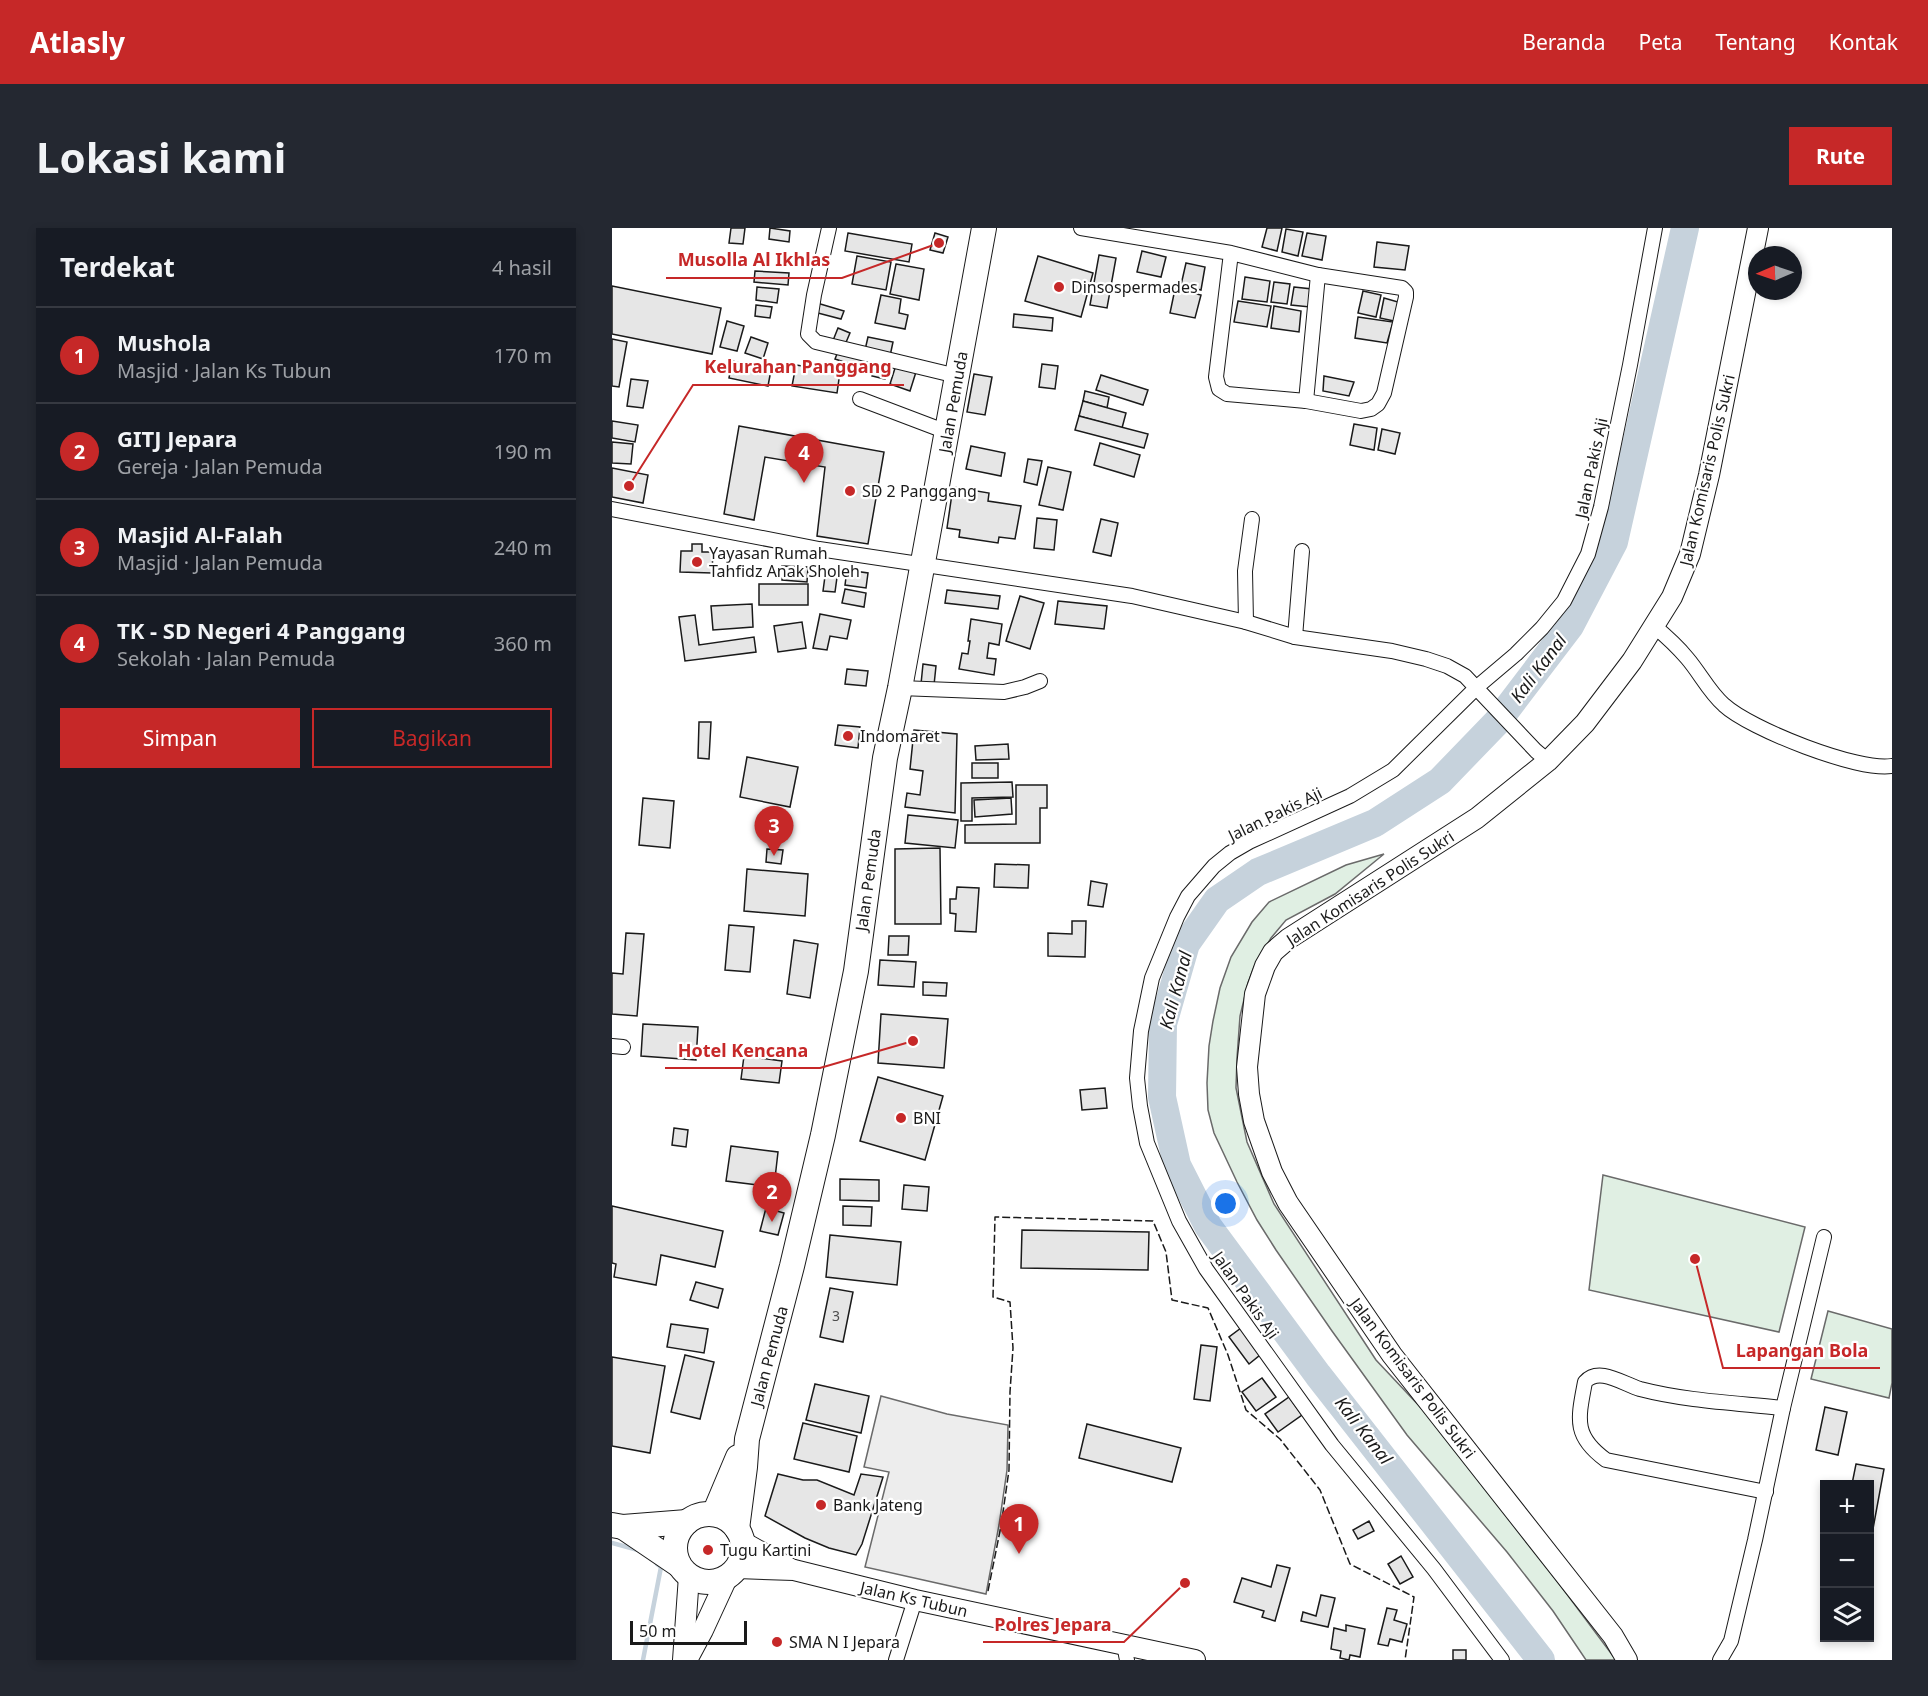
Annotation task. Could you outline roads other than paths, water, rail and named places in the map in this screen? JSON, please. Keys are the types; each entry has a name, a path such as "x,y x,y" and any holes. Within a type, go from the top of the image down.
{"highway":[{"name":"Jalan Pemuda","path":"740,1535 747,1439 823,1135 856,971 885,758 900,688 984,228"},
{"path":"714,1514 747,1439"},
{"path":"617,1526 701,1582 715,1582 732,1573 742,1555 740,1535 727,1519 714,1514 700,1515 687,1522 675,1542 675,1554 684,1570"},
{"path":"617,1526 687,1522"}],"main road":[{"name":"Jalan Komisaris Polis Sukri","path":"1628,1660 1613,1636 1392,1355 1288,1203 1263,1149 1254,1121 1247,1067 1255,994 1264,966 1273,952 1288,939 1477,818 1542,756 1585,723 1608,694 1672,597 1690,555 1709,475 1758,228"},
{"path":"740,1535 794,1570"},
{"path":"684,1570 685,1660"},
{"name":"Jalan Ks Tubun","path":"732,1573 794,1570 1125,1653 1196,1660"},
{"path":"685,1660 732,1573"}],"street":[{"path":"829,228 814,295 808,334 811,338 816,342 957,376"},
{"path":"1081,228 1231,253 1318,275 1402,288 1406,292 1406,297 1384,393 1378,404 1371,409 1361,411 1306,401 1227,394 1219,389 1216,377 1231,253"},
{"name":"Jalan Pakis Aji","path":"1502,1660 1434,1569 1332,1445 1206,1269 1179,1221 1147,1143 1137,1078 1141,1031 1152,978 1177,917 1200,880 1230,853 1249,842 1350,796 1393,770 1477,687 1516,654 1542,628 1564,601 1588,554 1601,507 1655,228"},
{"path":"1306,401 1318,275"},
{"path":"860,399 947,432"},
{"path":"612,510 819,549 1132,596 1246,622 1295,637 1392,651 1426,659 1466,676 1542,756"},
{"path":"1246,622 1245,570 1252,519"},
{"path":"1295,637 1302,551"},
{"path":"1654,626 1689,659 1725,706 1756,726 1832,756 1872,765 1892,766"},
{"path":"900,688 1004,692 1040,681"},
{"path":"1720,1660 1731,1641 1824,1237"},
{"path":"1766,1492 1606,1460 1591,1449 1584,1439 1579,1410 1585,1382 1594,1376 1604,1375 1644,1390 1687,1398 1783,1408"},
{"path":"896,1660 915,1600"}],"waterway":[{"name":"Kali Kanal","path":"1541,1660 1318,1375 1208,1226 1177,1165 1162,1097 1163,1024 1186,944 1217,900 1258,872 1375,823 1440,781 1497,722 1570,626 1614,542 1685,228"},
{"path":"612,1543 638,1550"},
{"path":"643,1660 661,1567 657,1564"}],"place":[{"name":"Musolla Al Ikhlas","path":"939,243"},
{"name":"Dinsospermades","path":"1059,287"},
{"name":"TK - SD Negeri 4 Panggang","path":"804,483"},
{"name":"Kelurahan Panggang","path":"629,486"},
{"name":"SD 2 Panggang","path":"850,491"},
{"name":"Yayasan Rumah Tahfidz Anak Sholeh","path":"697,562"},
{"name":"Indomaret","path":"848,736"},
{"name":"Masjid Al-Falah","path":"774,856"},
{"name":"Hotel Kencana","path":"913,1041"},
{"name":"BNI","path":"901,1118"},
{"name":"GITJ Jepara","path":"772,1222"},
{"name":"Lapangan Bola","path":"1695,1259"},
{"name":"Bank Jateng","path":"821,1505"},
{"name":"Tugu Kartini","path":"708,1550"},
{"name":"Mushola","path":"1019,1554"},
{"name":"Polres Jepara","path":"1185,1583"},
{"name":"SMA N I Jepara","path":"777,1642"}]}
